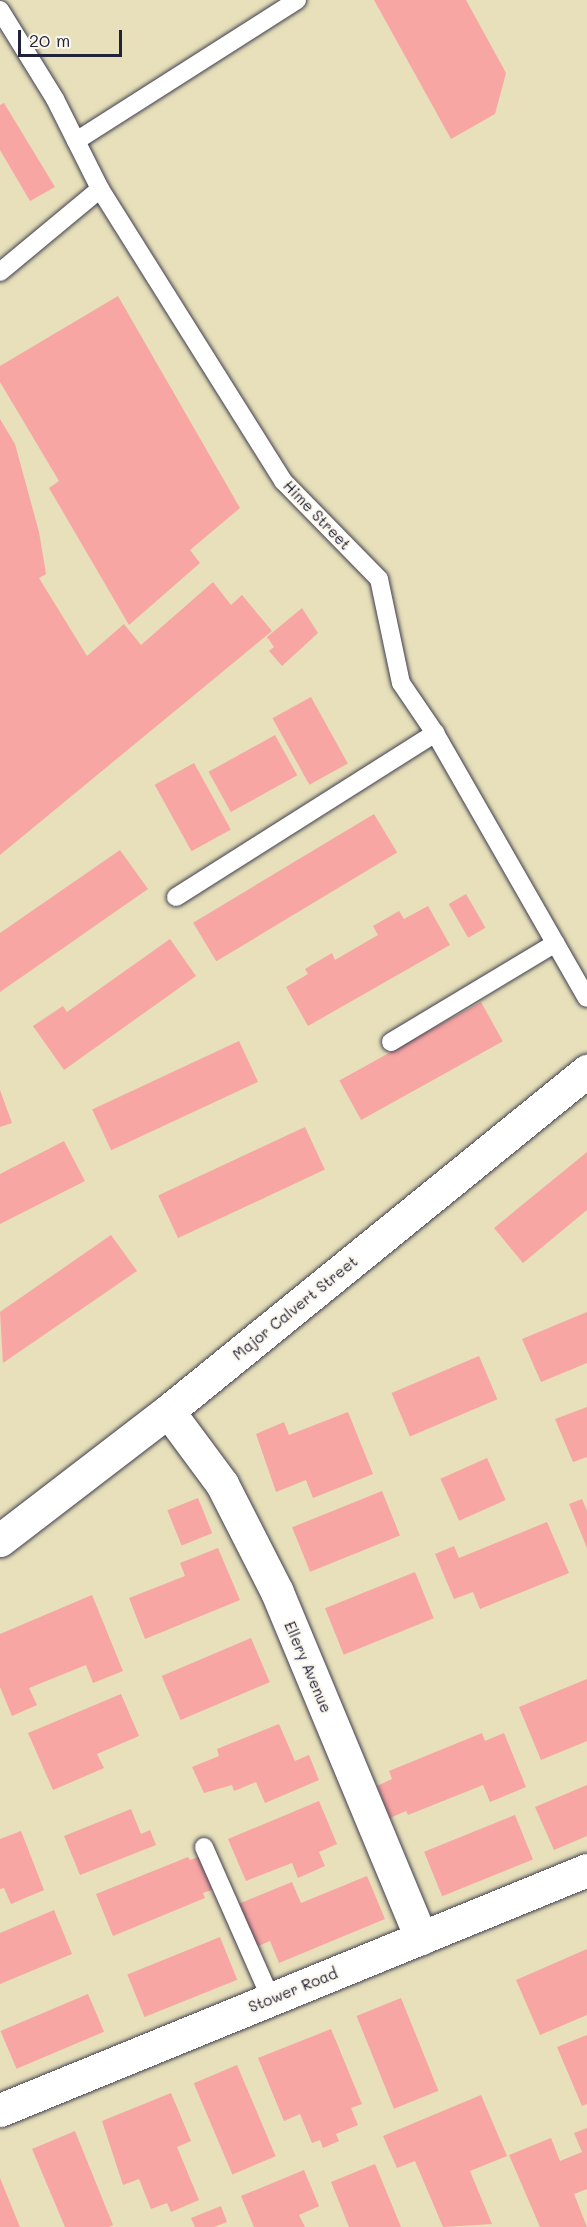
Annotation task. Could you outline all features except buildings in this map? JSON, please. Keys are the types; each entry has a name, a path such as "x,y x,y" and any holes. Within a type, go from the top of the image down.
{"street":[{"name":"Major Calvert Street","path":"5,1524 168,1411 587,1071"},
{"name":"Ellery Avenue","path":"168,1411 222,1484 277,1592 421,1938"},
{"name":"Stower Road","path":"0,2110 587,1870"}],"lane":[{"path":"76,141 297,0"},
{"name":"Hime Street","path":"0,10 76,141 100,189 283,481 379,579 401,684 435,733 587,998"},
{"path":"0,272 100,189"},
{"path":"176,897 435,733"},
{"path":"391,1042 556,943"},
{"path":"204,1847 271,1999"}]}
